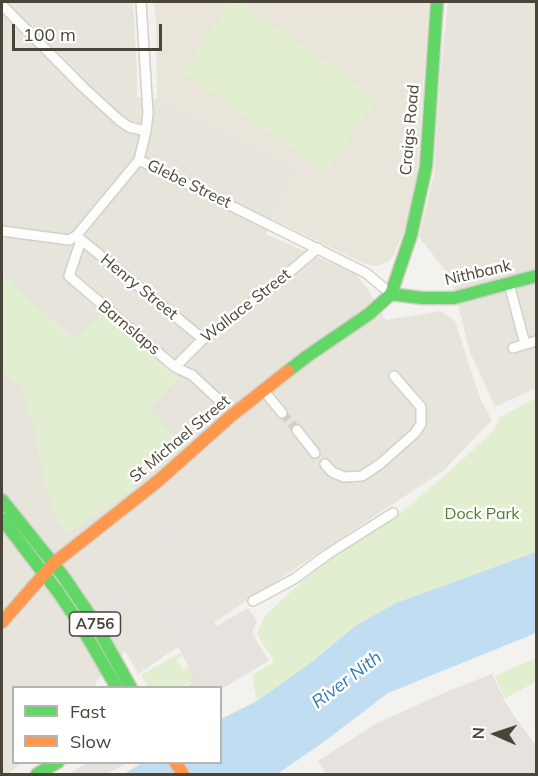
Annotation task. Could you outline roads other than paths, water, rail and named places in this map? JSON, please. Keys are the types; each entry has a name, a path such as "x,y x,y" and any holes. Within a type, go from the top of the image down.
{"main road":[{"name":"Craigs Road","path":"392,294 411,237 426,166 437,2"},
{"name":"Nithbank","path":"392,294 422,298 454,298 537,276"},
{"name":"St Michael Street","path":"3,617 54,563 158,481 231,416 328,341 369,314 392,294"},
{"name":"A756","path":"2,500 54,563 93,620 129,686"},
{"name":"A756","path":"2,519 81,626 114,686"},
{"path":"47,764 37,774 54,764"}],"street":[{"path":"139,160 148,113 141,2"},
{"path":"2,5 119,120 129,127 146,131"},
{"name":"Glebe Street","path":"78,238 139,160 366,273 392,294"},
{"path":"2,231 62,240 78,238"},
{"name":"Henry Street","path":"78,238 203,339"},
{"name":"Barnslaps","path":"78,238 69,276 175,367 192,375 220,401"},
{"name":"Wallace Street","path":"175,367 203,339 318,249"},
{"path":"509,284 525,344"},
{"path":"513,348 537,341"},
{"path":"325,464 332,472 344,477 362,476 380,464 415,433 421,424 421,407 394,376"},
{"path":"264,391 282,412"},
{"path":"297,430 315,453"},
{"path":"253,601 294,579 328,554 393,513"}],"water":[{"name":"River Nith","path":"536,552 536,633 388,693 277,774 124,774 140,764 222,764 222,718 257,701 313,661 355,626 396,603"}],"tunnel":[{"path":"282,413 297,430"}],"park label":[{"name":"Dock Park","path":"482,514"}]}
